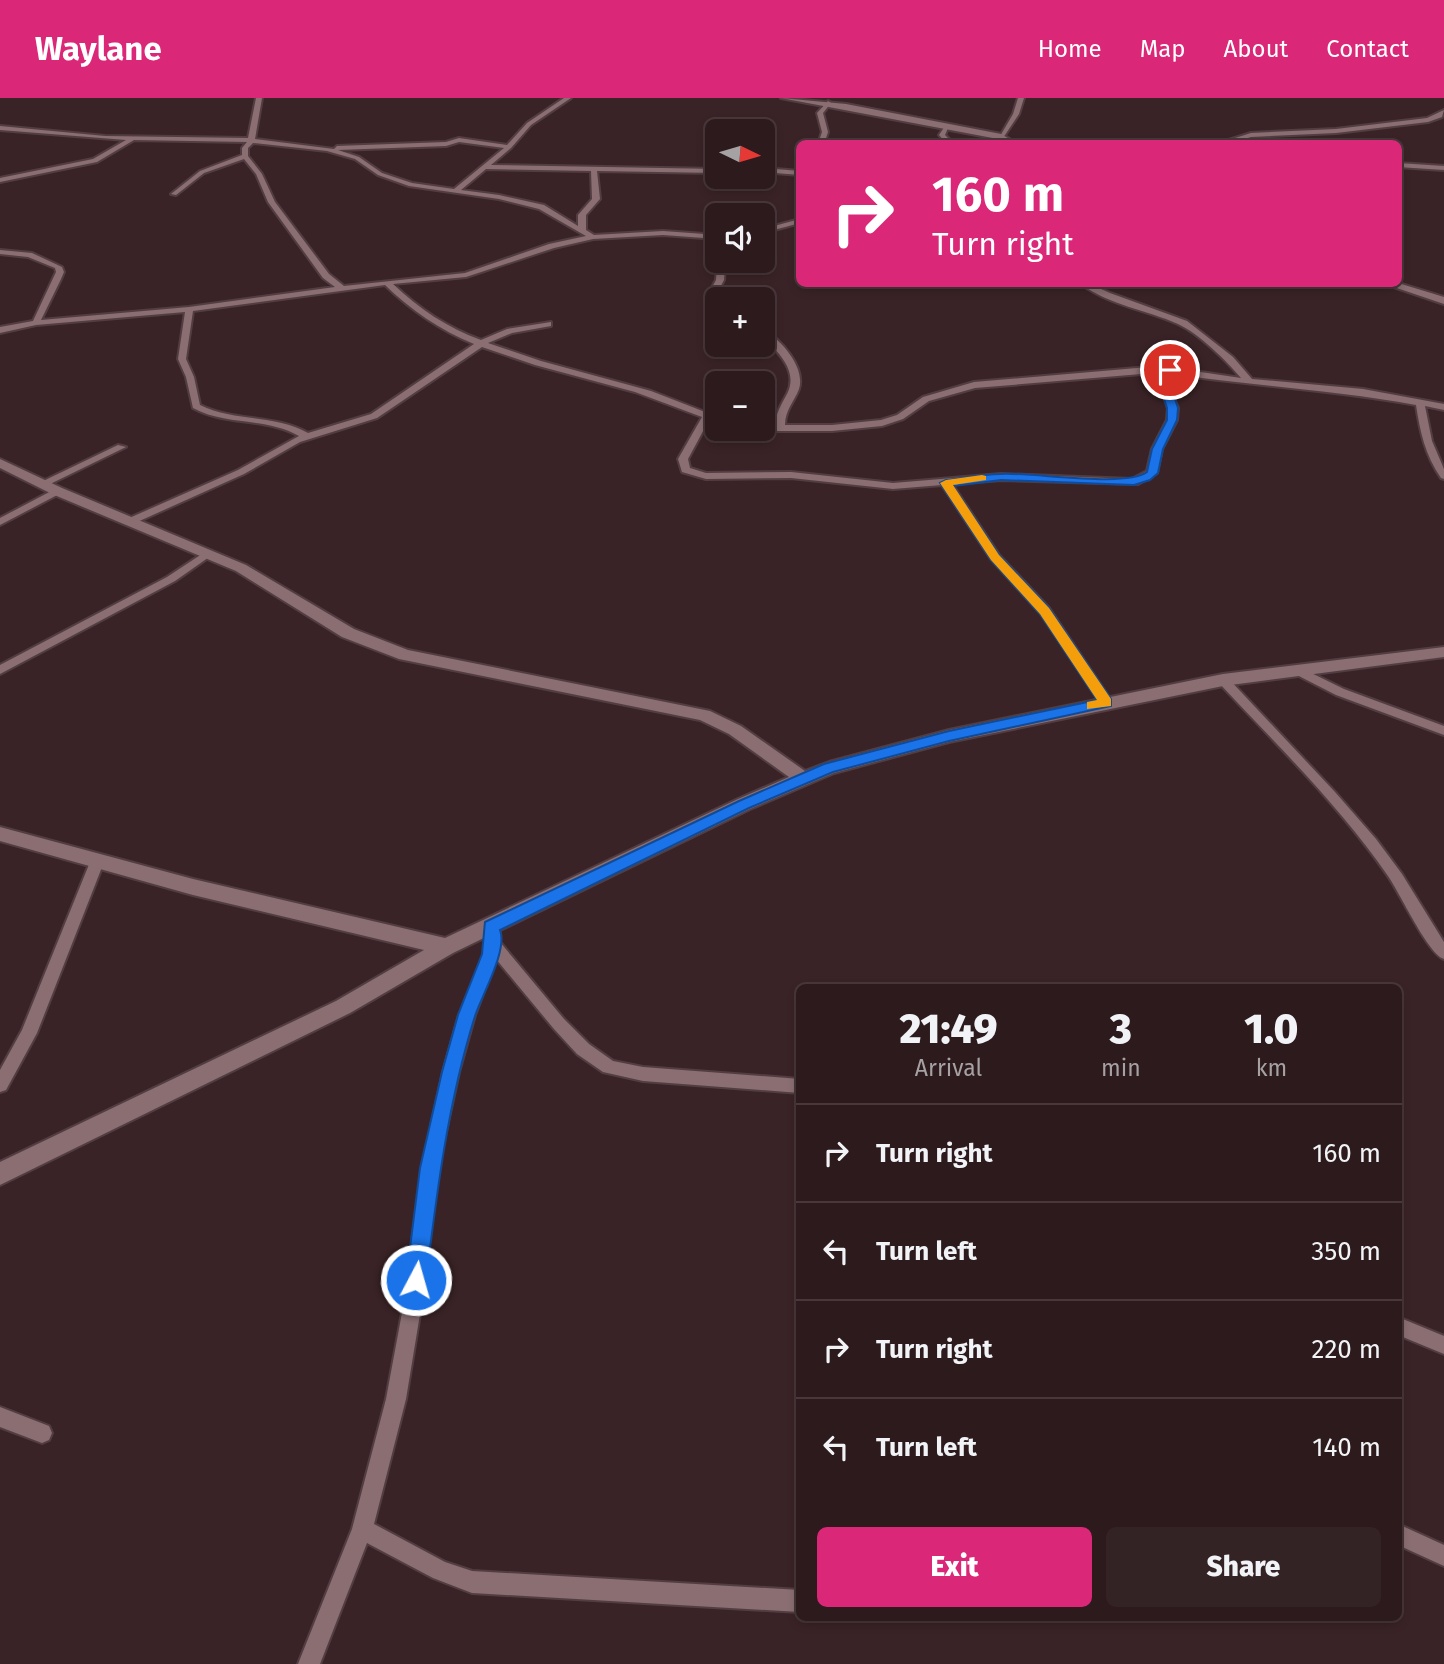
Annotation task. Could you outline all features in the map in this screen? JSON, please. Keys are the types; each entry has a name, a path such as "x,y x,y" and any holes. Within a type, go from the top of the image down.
{"street":[{"path":"259,98 251,141 245,148 245,156 259,174 272,202 327,276 342,288"},
{"path":"455,191 509,147 524,128 568,98"},
{"path":"785,98 830,100 846,106 1007,140"},
{"path":"1001,137 1017,115 1021,98"},
{"path":"822,140 825,132 820,113 830,100"},
{"path":"1233,140 1251,135 1328,132 1428,120 1444,112"},
{"path":"0,128 133,139 177,137 251,141 328,149 446,144 459,140 509,147"},
{"path":"945,128 942,135 947,140"},
{"path":"0,180 95,161 133,139"},
{"path":"328,149 357,158 391,179 524,201 551,212 593,237"},
{"path":"174,194 202,172 245,156"},
{"path":"1402,165 1444,168"},
{"path":"485,167 705,171"},
{"path":"775,168 796,173"},
{"path":"582,230 582,215 596,199 594,170"},
{"path":"775,227 796,222"},
{"path":"0,331 36,323 189,309 387,282 474,274 552,246 593,237 663,233 705,236"},
{"path":"0,252 29,256 58,267 60,272 43,302 36,323"},
{"path":"387,282 400,297 417,309 480,344 666,399 705,415"},
{"path":"1091,287 1184,323 1230,359 1249,381"},
{"path":"1400,287 1444,301"},
{"path":"189,309 182,359 190,377 196,406 208,413 285,425 306,436"},
{"path":"131,521 241,472 306,436 374,416 480,344 510,331 548,324"},
{"path":"775,345 796,373 792,395 780,412 780,428"},
{"path":"775,428 832,428 892,421 926,399 974,385 1142,370 1170,370 1363,392 1444,407"},
{"path":"705,428 683,459 685,470 693,474 724,477 791,475 893,486 1001,477 1134,482 1153,473 1157,449 1172,420 1172,408 1164,384 1170,370"},
{"path":"1419,402 1426,440 1444,476"},
{"path":"42,484 121,447"},
{"path":"0,463 57,491 241,568 330,624 377,646 405,655 704,715 735,730 803,778"},
{"path":"946,483 995,557 1045,611 1106,702"},
{"path":"0,522 57,491"},
{"path":"0,670 171,579 208,553"},
{"path":"0,1174 343,1007 446,947 492,935 803,778 883,751 1106,702 1223,680 1444,652"},
{"path":"1299,671 1340,692 1444,731"},
{"path":"1223,680 1347,813 1401,883 1430,937 1444,953"},
{"path":"0,834 97,862 446,947"},
{"path":"0,1085 29,1033 97,862"},
{"path":"492,935 559,1024 583,1049 609,1066 643,1074 796,1086"},
{"path":"309,1664 362,1530 396,1399 413,1303 430,1168 451,1072 492,935"},
{"path":"1402,1328 1444,1345"},
{"path":"0,1416 42,1433"},
{"path":"362,1530 440,1572 472,1582 796,1601"},
{"path":"1402,1536 1444,1556"}],"slow traffic":[{"path":"982,478 946,483 995,557 1045,611 1106,702 1092,705"}],"route":[{"path":"416,1280 430,1168 451,1072 467,1015 491,954 494,934 491,927 744,804 829,768 883,751 1106,702 1045,611 995,557 946,483 1001,477 1134,482 1146,477 1153,473 1157,449 1172,420 1172,408 1164,384 1170,370"}]}
